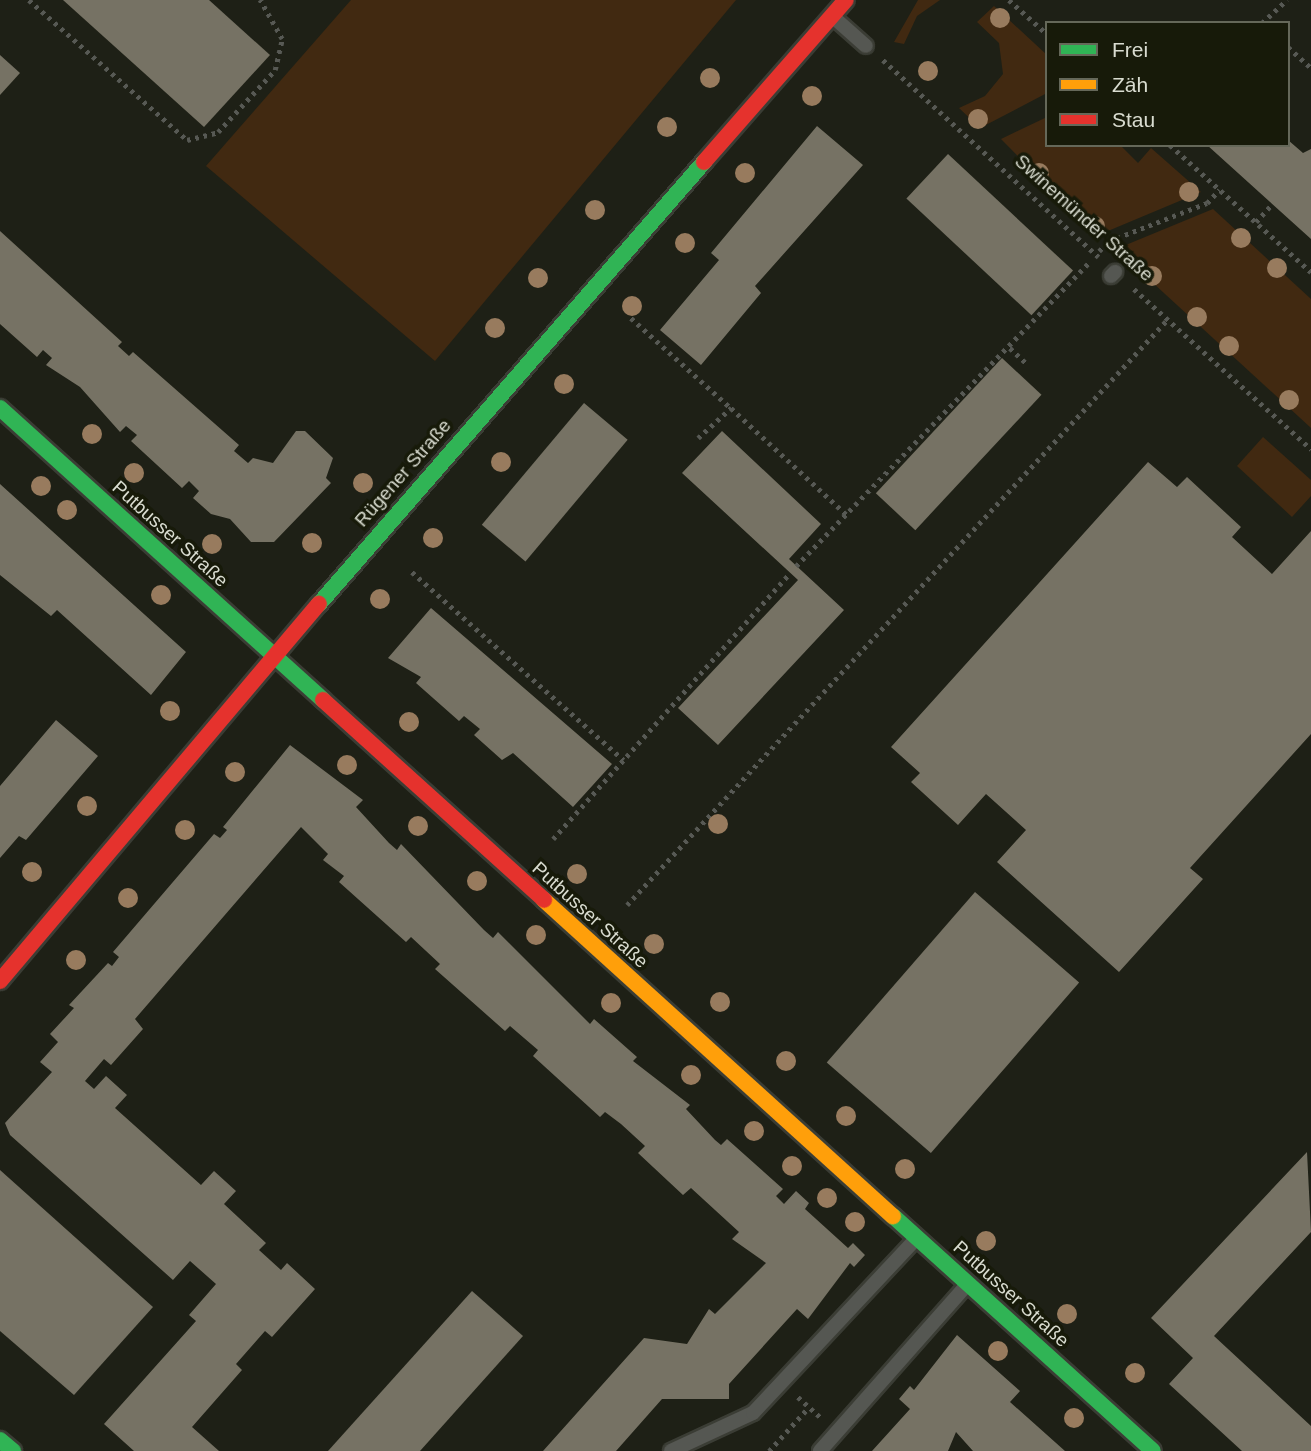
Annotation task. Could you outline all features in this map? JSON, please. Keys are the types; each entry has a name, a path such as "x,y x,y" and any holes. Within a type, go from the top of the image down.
{"street":[{"name":"Rügener Straße","path":"0,981 273,657 846,0"},
{"name":"Putbusser Straße","path":"0,408 1153,1451"},
{"path":"0,1440 13,1451"}],"lane":[{"path":"831,16 866,46"},
{"path":"671,1451 730,1428 782,1382 917,1238"},
{"path":"820,1451 968,1284"}],"path":[{"path":"29,0 180,135 194,140 218,132 283,54 260,0"},
{"path":"1009,0 1045,32"},
{"path":"1264,21 1287,0"},
{"name":"Swinemünder Straße","path":"866,46 1096,255 1113,274 1168,319 1311,449"},
{"path":"1290,49 1311,68"},
{"path":"1172,147 1311,272"},
{"path":"796,566 998,353 1010,348 1109,241 1206,203 1219,190"},
{"path":"1255,222 1272,204"},
{"path":"631,318 847,515"},
{"path":"627,905 1168,319"},
{"path":"1010,348 1028,365"},
{"path":"698,438 731,408"},
{"path":"412,572 624,760"},
{"path":"553,839 790,573"},
{"path":"782,1382 836,1433"},
{"path":"769,1451 809,1407"}],"shaded area":[{"path":"351,0 736,0 435,361 206,166"},
{"path":"918,0 940,0 917,16 904,44 894,42"},
{"path":"994,6 1045,53 1045,94 980,128 959,108 985,96 1003,74 999,43 977,22"},
{"path":"1045,118 1045,147 1122,147 1138,163 1151,148 1201,192 1096,236 1001,139"},
{"path":"1213,209 1311,299 1311,428 1116,249"},
{"path":"1263,437 1311,480 1311,496 1292,517 1237,466"}],"building":[{"path":"63,0 209,0 270,55 204,127"},
{"path":"0,55 20,73 0,95"},
{"path":"817,126 863,165 755,286 761,293 701,365 660,330 719,260 711,253"},
{"path":"1290,142 1303,153 1311,149 1311,239 1209,147 1290,147"},
{"path":"948,154 1073,271 1031,315 906,199"},
{"path":"0,231 122,342 118,346 129,356 133,352 239,445 234,451 248,463 253,458 273,463 296,431 305,431 333,458 326,478 331,483 274,542 251,542 230,519 211,514 193,498 199,491 189,481 182,488 131,441 137,435 126,426 120,432 80,387 46,365 52,358 43,350 37,357 0,324"},
{"path":"1002,358 1041,395 915,530 876,493"},
{"path":"584,403 628,440 525,561 482,525"},
{"path":"722,431 821,524 789,559 844,610 718,745 678,708 798,580 682,473"},
{"path":"1148,462 1177,487 1187,477 1241,527 1232,537 1272,574 1311,531 1311,734 1190,868 1203,879 1119,972 997,862 1026,830 986,794 958,825 911,782 920,773 891,747"},
{"path":"0,484 186,652 151,695 57,610 51,616 0,575"},
{"path":"431,608 612,764 573,807 513,753 502,760 474,735 480,729 464,716 459,721 416,683 421,677 388,658"},
{"path":"56,720 98,756 26,840 19,836 0,858 0,786"},
{"path":"290,745 363,800 356,807 389,843 397,850 401,844 484,930 493,938 498,932 590,1024 594,1019 637,1057 633,1061 690,1105 686,1109 715,1140 721,1145 727,1139 783,1189 776,1196 784,1204 796,1191 809,1203 805,1209 848,1248 853,1243 865,1255 854,1267 850,1263 808,1319 797,1309 729,1384 729,1399 662,1399 616,1451 543,1451 644,1338 687,1344 709,1309 715,1314 766,1263 732,1239 739,1232 691,1188 683,1195 638,1153 645,1146 621,1124 605,1112 600,1117 533,1056 538,1050 510,1026 505,1031 435,969 440,964 411,937 406,942 339,882 344,876 323,860 328,854 301,827 135,1019 143,1029 111,1065 104,1059 85,1081 94,1089 106,1076 127,1095 115,1108 201,1185 214,1171 236,1191 224,1204 266,1243 259,1250 281,1270 287,1263 315,1289 272,1337 265,1331 236,1364 242,1370 192,1427 219,1451 134,1451 104,1424 196,1321 189,1315 216,1284 190,1261 173,1280 10,1135 5,1123 52,1072 40,1062 58,1042 50,1034 74,1008 69,1005 108,963 112,966 119,957 113,952 214,834 220,838 227,830 223,827"},
{"path":"975,892 1079,983 931,1153 827,1063"},
{"path":"1307,1152 1311,1232 1214,1336 1311,1426 1311,1451 1242,1451 1169,1384 1193,1358 1151,1318"},
{"path":"0,1170 153,1307 74,1395 0,1331"},
{"path":"472,1291 523,1336 420,1451 328,1451"},
{"path":"957,1335 1020,1391 1010,1402 1065,1451 973,1451 956,1432 948,1451 872,1451 910,1409 899,1399 910,1386 914,1390"}],"traffic: fast":[{"path":"319,604 704,162"},
{"path":"0,408 323,700"},
{"path":"893,1216 1153,1451"},
{"path":"0,1440 13,1451"}],"traffic: slow":[{"path":"544,900 893,1216"}],"traffic: jam":[{"path":"704,162 846,0"},
{"path":"0,981 319,604"},
{"path":"323,700 544,900"}]}
